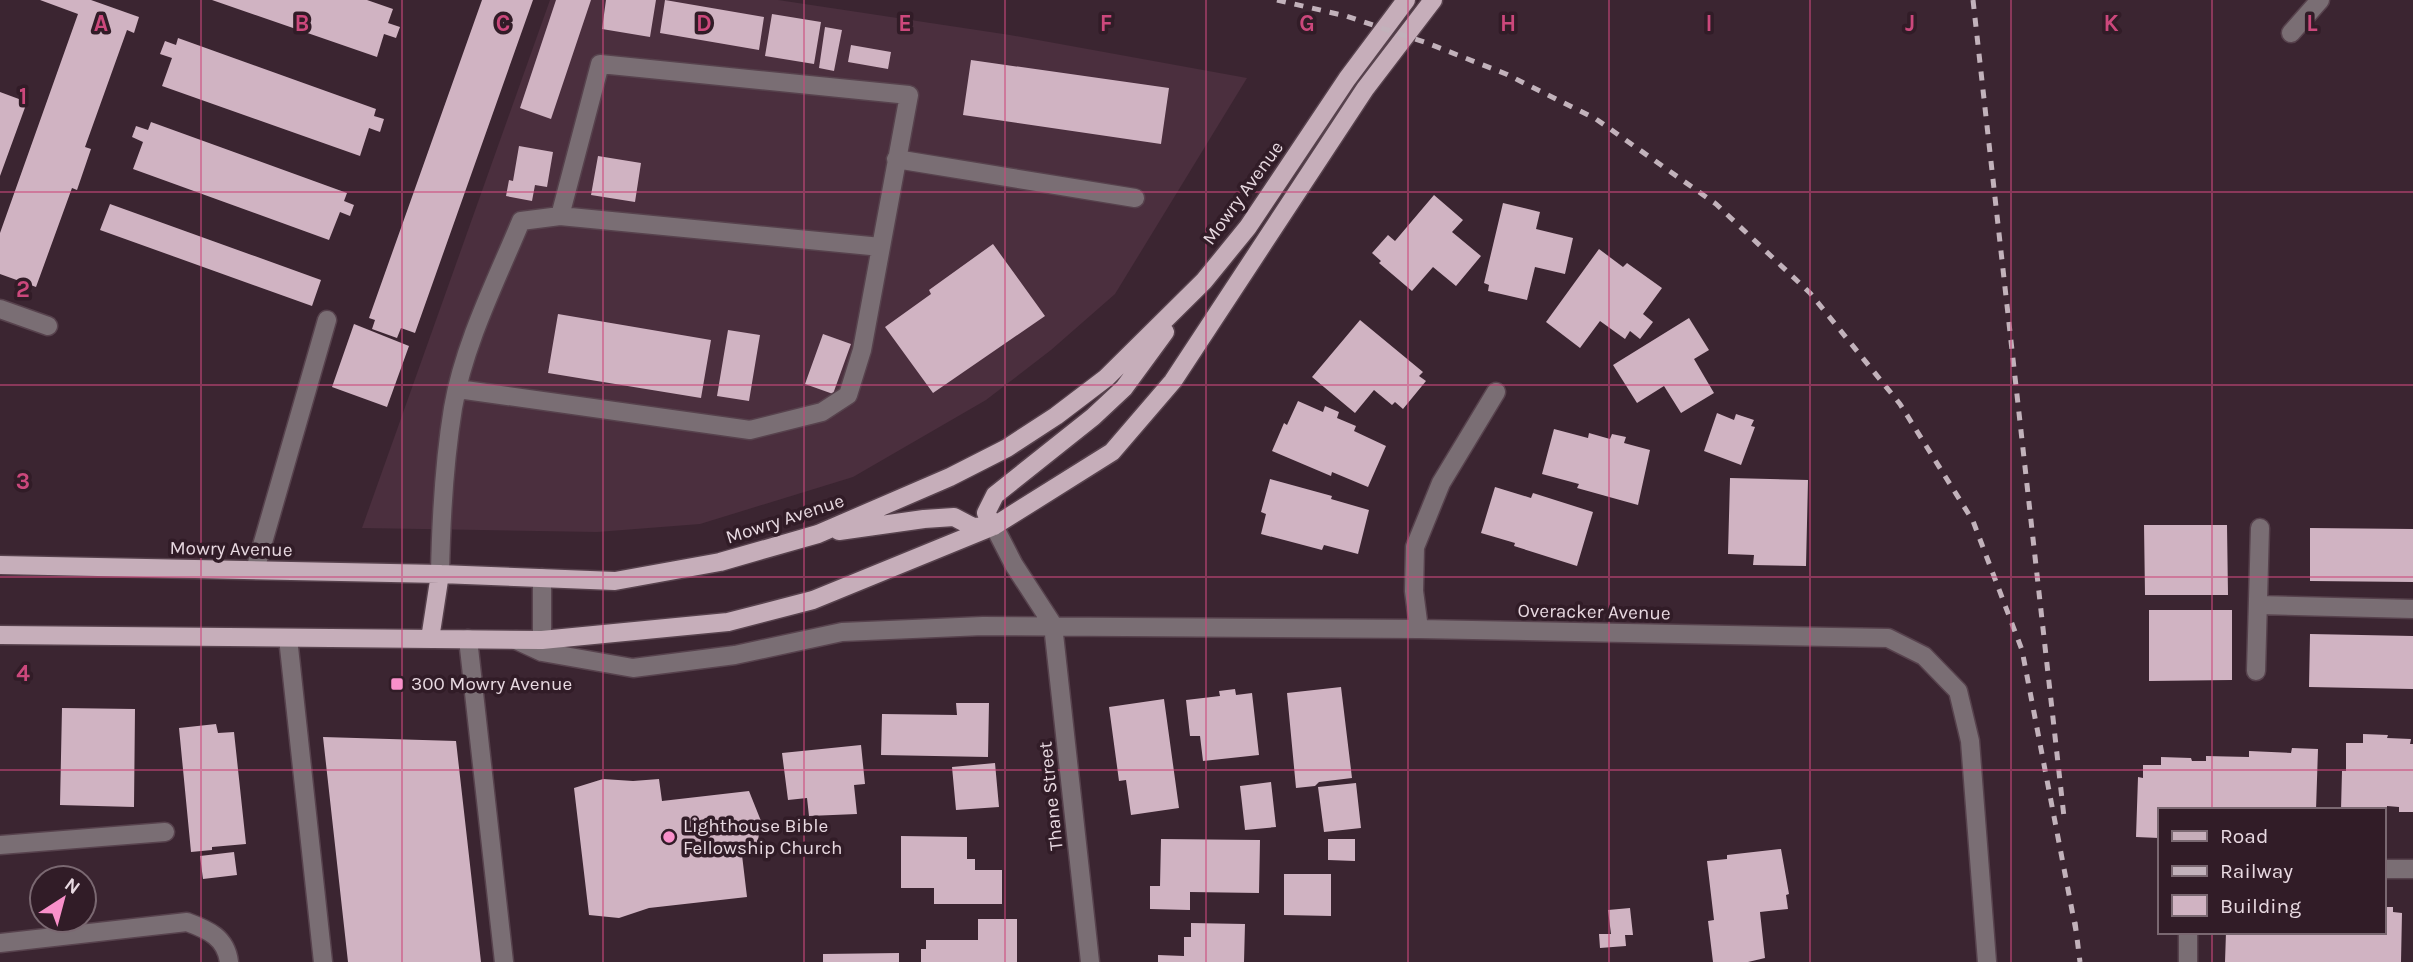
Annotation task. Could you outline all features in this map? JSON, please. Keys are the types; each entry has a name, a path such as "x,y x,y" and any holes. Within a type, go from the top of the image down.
{"main road":[{"name":"Mowry Avenue","path":"0,565 440,574 615,581 720,562 818,534 950,477 1007,447 1056,416 1106,378 1204,281 1248,228 1347,79 1406,0"},
{"path":"0,635 542,640 728,622 813,600 994,526 1112,452 1173,381 1365,89 1433,0"},
{"path":"994,526 986,513 995,495 1093,417 1124,388 1204,281"},
{"path":"818,534 954,517 974,527 994,526"},
{"path":"430,639 440,574"}],"street":[{"path":"2291,33 2320,0"},
{"path":"458,389 750,430 822,412 848,395 862,350 909,95 600,64 560,216"},
{"path":"896,159 1135,198"},
{"path":"440,574 441,518 453,406 475,329 521,221 560,216 881,247"},
{"path":"0,309 48,326"},
{"path":"255,570 327,320"},
{"path":"1419,629 1414,591 1415,547 1441,483 1496,393"},
{"path":"994,526 1014,565 1053,625"},
{"path":"2256,671 2260,528"},
{"path":"542,578 542,640"},
{"path":"2258,605 2413,609"},
{"path":"516,640 542,652 633,668 736,654 842,632 1053,625"},
{"name":"Overacker Avenue","path":"1053,625 1888,638 1924,656 1958,691 1970,741 1987,962"},
{"name":"Thane Street","path":"1053,625 1090,962"},
{"path":"288,638 323,962"},
{"path":"468,639 504,962"},
{"path":"0,845 164,832"},
{"path":"2385,869 2413,869"},
{"path":"0,943 187,922 210,930 227,948 229,962"},
{"path":"2188,934 2188,962"}],"shaded area":[{"path":"550,0 778,0 1010,35 1247,78 1115,294 1051,350 986,400 853,477 700,524 597,532 362,528"}],"building":[{"path":"40,0 91,0 139,17 134,33 127,30 85,147 91,149 77,190 72,188 36,287 0,274 0,233 78,14"},
{"path":"212,0 367,0 393,9 388,23 400,27 396,38 384,34 377,57"},
{"path":"482,0 533,0 415,333 401,328 397,338 372,329 375,320 369,318"},
{"path":"556,0 591,0 551,119 520,108"},
{"path":"606,0 656,0 650,37 602,29"},
{"path":"665,0 764,17 759,50 660,33"},
{"path":"772,14 821,22 814,64 765,56"},
{"path":"825,27 842,30 834,71 819,68"},
{"path":"178,38 376,109 374,116 384,119 380,132 369,128 360,156 162,86 172,58 160,54 165,41 176,45"},
{"path":"851,45 891,52 888,69 848,62"},
{"path":"971,60 1169,88 1161,144 963,115"},
{"path":"0,92 27,102 0,176"},
{"path":"151,122 347,193 344,201 354,205 350,216 340,212 329,240 133,169 143,142 132,137 136,126 148,130"},
{"path":"519,146 553,152 547,187 535,185 532,201 506,196 509,180 513,181"},
{"path":"598,156 641,163 635,202 591,195"},
{"path":"1434,195 1463,220 1452,232 1481,256 1456,286 1433,267 1412,291 1379,263 1381,261 1372,253 1388,235 1395,241"},
{"path":"1503,203 1540,212 1536,229 1573,238 1565,274 1535,267 1527,300 1488,291 1489,285 1484,283"},
{"path":"110,204 321,280 312,306 100,230"},
{"path":"993,244 1045,316 933,393 885,327 931,294 929,290"},
{"path":"1599,249 1623,267 1627,263 1662,288 1643,314 1653,322 1640,339 1630,331 1625,339 1600,321 1580,348 1546,322"},
{"path":"558,314 711,340 701,398 548,373"},
{"path":"1689,318 1709,350 1694,359 1714,393 1681,413 1664,386 1637,403 1613,365"},
{"path":"1360,320 1423,372 1419,376 1426,381 1403,409 1395,402 1392,405 1374,390 1355,413 1312,377"},
{"path":"354,324 409,346 387,407 332,387"},
{"path":"728,330 760,335 749,401 717,396"},
{"path":"823,334 851,344 833,394 805,384"},
{"path":"1298,401 1323,412 1325,406 1339,412 1337,418 1356,426 1354,431 1386,446 1368,487 1332,472 1331,476 1272,451 1284,423 1287,425"},
{"path":"1717,413 1734,420 1736,414 1754,420 1751,426 1755,427 1741,465 1704,451"},
{"path":"1554,429 1588,438 1589,433 1610,439 1612,434 1626,437 1624,443 1650,450 1638,505 1577,488 1579,484 1542,474"},
{"path":"1730,478 1808,480 1806,566 1753,565 1754,555 1728,554"},
{"path":"1270,479 1332,496 1331,499 1369,510 1358,554 1324,545 1322,550 1261,534 1266,514 1261,512"},
{"path":"1495,487 1531,498 1533,493 1593,512 1577,566 1481,533"},
{"path":"2144,525 2227,525 2228,595 2145,595"},
{"path":"2310,528 2413,529 2413,582 2310,581"},
{"path":"2149,610 2232,610 2232,680 2149,681"},
{"path":"2310,634 2413,636 2413,689 2309,687"},
{"path":"1341,687 1352,778 1296,788 1287,693"},
{"path":"1235,689 1236,695 1252,693 1259,755 1203,761 1200,736 1190,736 1186,700 1220,696 1219,691"},
{"path":"1164,699 1179,808 1131,815 1126,780 1119,781 1109,707"},
{"path":"956,703 989,703 988,757 881,755 882,714 957,715"},
{"path":"62,708 135,709 134,807 60,805"},
{"path":"216,724 218,733 234,732 246,844 191,852 179,728"},
{"path":"2363,734 2411,739 2413,812 2399,812 2399,807 2387,806 2385,816 2385,808 2341,808 2342,771 2346,771 2346,743 2363,743"},
{"path":"323,737 456,741 481,962 348,962"},
{"path":"861,745 865,784 854,785 857,814 809,816 807,798 788,800 782,753"},
{"path":"2292,748 2318,749 2316,808 2158,808 2158,838 2136,837 2138,777 2143,778 2143,765 2161,765 2161,757 2206,761 2206,756 2249,757 2249,751 2291,753"},
{"path":"995,763 999,807 956,810 952,767"},
{"name":"Lighthouse Bible Fellowship Church","path":"603,779 659,779 662,801 749,791 761,821 756,853 742,855 747,897 649,908 619,918 589,915 574,788"},
{"path":"1271,782 1276,827 1245,830 1240,786"},
{"path":"1356,783 1361,828 1324,832 1318,787"},
{"path":"901,836 967,837 967,859 975,859 975,870 1002,870 1002,904 934,904 934,888 901,888"},
{"path":"1161,839 1260,840 1259,893 1190,892 1190,910 1150,909 1150,886 1160,886"},
{"path":"1328,839 1355,839 1355,861 1328,860"},
{"path":"1781,849 1789,894 1786,895 1788,909 1760,912 1765,958 1748,962 1713,962 1708,921 1714,920 1707,861 1727,859 1727,855"},
{"path":"234,852 237,875 203,879 200,856"},
{"path":"1284,874 1331,874 1331,916 1284,915"},
{"path":"2385,907 2393,907 2393,912 2402,913 2401,962 2225,962 2226,934 2385,934"},
{"path":"1630,908 1633,935 1625,935 1626,946 1600,948 1599,934 1611,934 1608,910"},
{"path":"978,919 1017,919 1017,962 921,962 921,949 926,949 926,940 978,940"},
{"path":"1191,923 1245,924 1244,962 1158,962 1158,955 1184,956 1184,937 1191,937"},
{"path":"899,953 899,962 823,962 823,954"}],"railway":[{"path":"1277,0 1346,16 1427,43 1506,74 1596,119 1716,204 1810,293 1900,404 1973,521 2022,650 2076,931"},
{"path":"1973,0 2064,817"},
{"path":"2075,922 2080,962"}],"place":[{"name":"300 Mowry Avenue","path":"397,684"},
{"name":"Lighthouse Bible Fellowship Church","path":"669,837"}]}
